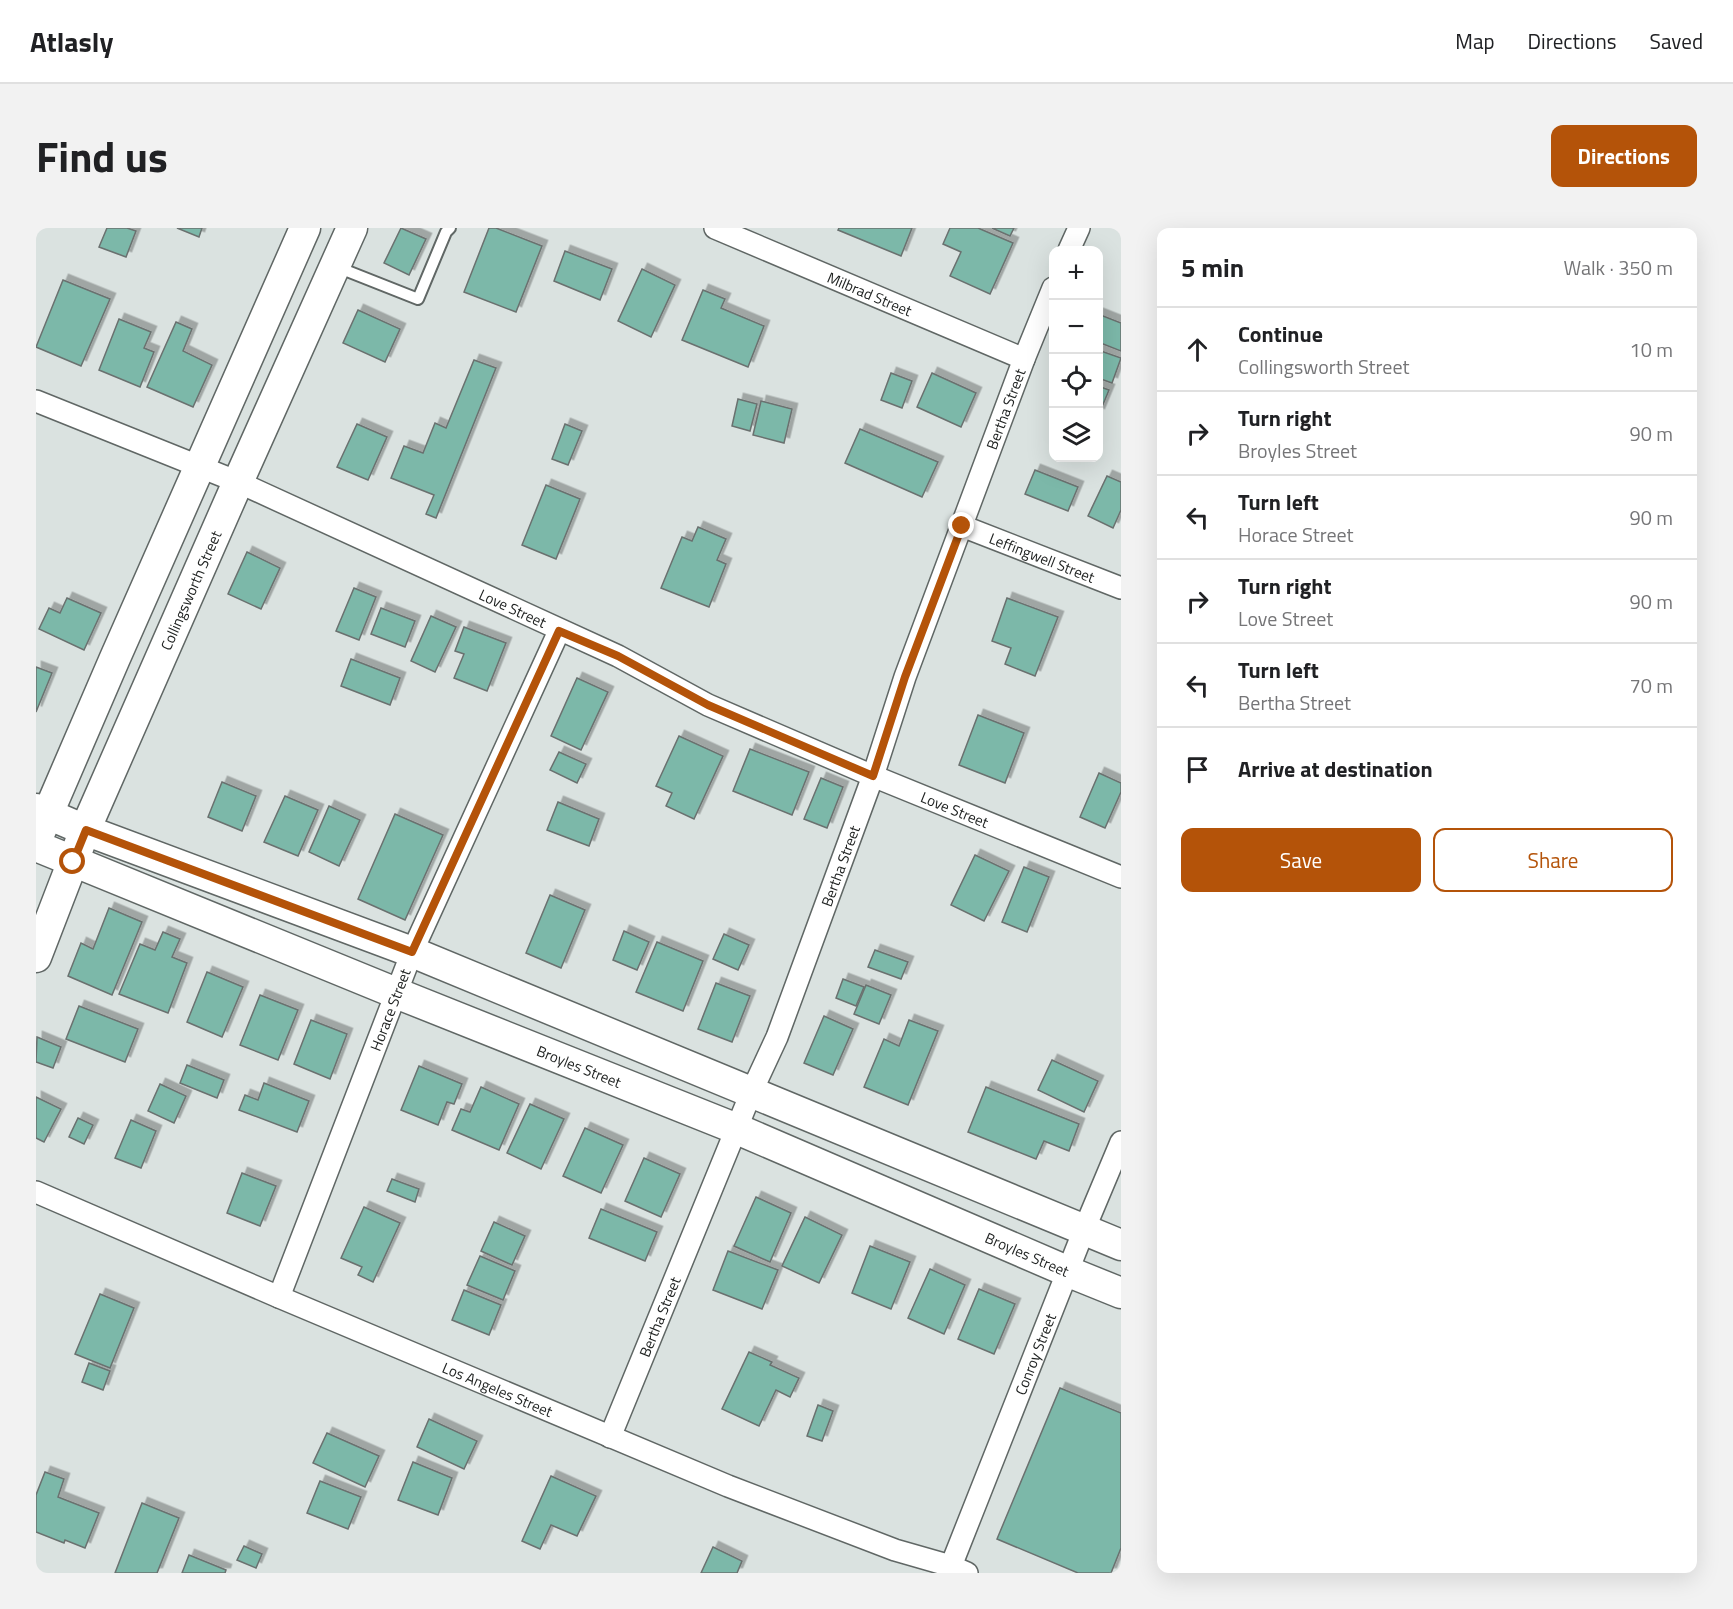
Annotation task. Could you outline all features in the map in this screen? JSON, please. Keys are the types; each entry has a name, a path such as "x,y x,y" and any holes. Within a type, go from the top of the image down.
{"main road":[{"path":"36,844 42,811 200,466 305,228"},
{"name":"Collingsworth Street","path":"36,957 86,830 352,228"},
{"path":"42,811 86,830 412,952 1121,1245"},
{"name":"Broyles Street","path":"36,844 73,862 396,993 737,1128 1121,1293"}],"street":[{"name":"Milbrad Street","path":"715,228 1024,359"},
{"path":"1071,246 1079,228"},
{"name":"Bertha Street","path":"610,1437 751,1093 777,1036 873,776 905,677 1049,298"},
{"name":"Love Street","path":"36,401 238,482 559,631 618,656 708,705 873,776 1121,877"},
{"name":"Leffingwell Street","path":"962,526 1121,588"},
{"name":"Horace Street","path":"279,1297 412,952 559,631"},
{"name":"Conroy Street","path":"959,1570 1084,1230 1121,1142"},
{"name":"Los Angeles Street","path":"36,1191 279,1297 728,1486 895,1550 959,1570"}],"lane":[{"path":"335,266 418,299 446,232 450,228"}],"building":[{"path":"107,228 127,228 136,231 126,257 99,247"},
{"path":"177,228 202,228 199,237"},
{"path":"401,228 426,239 409,275 384,263"},
{"path":"489,228 496,228 542,246 516,312 464,292"},
{"path":"839,228 912,228 901,256 838,230"},
{"path":"950,228 978,228 1013,243 990,294 950,276 961,252 943,244"},
{"path":"992,228 1014,228 1010,236"},
{"path":"565,251 612,269 600,300 554,281"},
{"path":"642,269 675,285 651,337 618,321"},
{"path":"63,280 110,299 81,366 36,347"},
{"path":"703,290 725,299 721,308 764,326 748,367 682,340"},
{"path":"358,310 400,329 385,362 343,343"},
{"path":"1103,316 1121,323 1121,351 1103,344"},
{"path":"119,319 151,332 144,348 154,352 140,387 99,370"},
{"path":"176,322 192,329 183,351 212,365 193,407 147,387"},
{"path":"1103,352 1121,358 1112,383 1103,380"},
{"path":"474,360 496,368 436,518 426,514 434,495 391,478 404,446 423,453 435,423 446,428"},
{"path":"891,373 912,381 902,408 881,400"},
{"path":"932,373 976,393 961,427 917,407"},
{"path":"1103,388 1109,390 1103,404"},
{"path":"738,399 757,404 750,431 732,426"},
{"path":"761,401 792,409 784,443 753,435"},
{"path":"357,424 387,437 368,480 337,467"},
{"path":"565,424 582,431 568,465 552,459"},
{"path":"860,429 938,462 922,497 845,463"},
{"path":"1035,470 1078,487 1068,511 1025,494"},
{"path":"1107,476 1121,482 1121,510 1113,528 1088,516"},
{"path":"546,485 580,499 556,559 522,545"},
{"path":"698,527 726,539 717,560 726,564 709,607 661,588 682,537 692,541"},
{"path":"247,552 280,568 261,609 228,594"},
{"path":"354,588 376,597 359,640 336,631"},
{"path":"67,598 101,613 84,650 39,629 49,608 60,613"},
{"path":"1007,598 1058,617 1035,676 1005,664 1011,648 992,641"},
{"path":"381,608 415,621 405,647 371,634"},
{"path":"431,616 456,627 435,672 411,661"},
{"path":"464,627 506,643 487,691 454,678 464,654 455,651"},
{"path":"351,659 400,678 390,705 341,686"},
{"path":"36,667 52,673 36,712"},
{"path":"577,678 608,692 581,750 551,736"},
{"path":"978,715 1024,733 1005,783 959,765"},
{"path":"679,736 723,756 694,819 666,806 672,793 656,786"},
{"path":"750,749 809,772 792,815 733,791"},
{"path":"559,752 586,764 577,783 550,770"},
{"path":"1099,773 1121,783 1121,792 1105,828 1080,817"},
{"path":"821,778 843,787 827,828 804,819"},
{"path":"222,782 256,796 242,831 208,817"},
{"path":"285,796 318,810 298,856 264,842"},
{"path":"558,802 599,819 589,846 547,830"},
{"path":"329,806 360,820 339,866 309,852"},
{"path":"395,814 443,835 405,920 358,899"},
{"path":"975,855 1009,871 984,921 951,905"},
{"path":"1024,867 1049,877 1027,932 1002,922"},
{"path":"550,895 585,910 561,968 526,953"},
{"path":"109,908 142,922 112,995 68,976 81,943 93,949"},
{"path":"624,931 649,942 637,970 613,960"},
{"path":"163,932 180,939 172,957 187,963 168,1013 119,994 140,944 155,950"},
{"path":"724,934 749,945 738,970 713,959"},
{"path":"657,942 703,961 683,1011 636,992"},
{"path":"875,950 908,962 901,979 868,967"},
{"path":"207,972 243,987 222,1037 187,1022"},
{"path":"843,979 864,987 856,1006 836,998"},
{"path":"716,983 750,996 732,1042 698,1029"},
{"path":"866,985 891,995 879,1024 854,1014"},
{"path":"260,995 298,1010 278,1060 240,1045"},
{"path":"79,1006 138,1029 125,1062 66,1039"},
{"path":"824,1016 853,1029 833,1075 804,1063"},
{"path":"311,1020 347,1034 330,1079 294,1064"},
{"path":"909,1020 938,1031 908,1105 864,1087 884,1039 899,1046"},
{"path":"37,1037 61,1047 53,1068 36,1062"},
{"path":"1052,1060 1098,1081 1084,1112 1038,1090"},
{"path":"187,1065 224,1080 217,1098 180,1083"},
{"path":"419,1066 462,1084 454,1104 447,1102 438,1125 401,1110"},
{"path":"264,1083 309,1101 297,1132 239,1110 245,1095 258,1100"},
{"path":"160,1084 186,1096 174,1123 148,1111"},
{"path":"481,1087 519,1104 499,1150 452,1130 461,1109 470,1112"},
{"path":"986,1087 1079,1124 1069,1151 1044,1141 1036,1159 968,1132"},
{"path":"36,1097 61,1109 44,1142 36,1138"},
{"path":"530,1104 564,1119 541,1169 507,1153"},
{"path":"78,1118 93,1125 84,1144 69,1137"},
{"path":"131,1120 156,1131 141,1168 115,1158"},
{"path":"585,1128 623,1145 601,1193 563,1176"},
{"path":"644,1158 680,1174 661,1217 625,1201"},
{"path":"242,1173 276,1186 260,1226 227,1213"},
{"path":"392,1179 419,1189 415,1202 387,1191"},
{"path":"756,1197 791,1213 770,1262 734,1246"},
{"path":"364,1207 400,1223 373,1282 358,1275 362,1267 341,1258"},
{"path":"601,1209 657,1232 645,1261 589,1238"},
{"path":"805,1217 842,1235 819,1283 782,1266"},
{"path":"494,1222 525,1236 512,1265 481,1251"},
{"path":"870,1246 910,1262 891,1309 852,1293"},
{"path":"728,1251 778,1270 762,1309 713,1290"},
{"path":"480,1256 515,1271 503,1300 467,1285"},
{"path":"930,1269 965,1285 944,1334 908,1318"},
{"path":"979,1289 1015,1304 994,1354 958,1339"},
{"path":"464,1290 501,1305 489,1335 452,1320"},
{"path":"100,1294 134,1308 110,1368 75,1354"},
{"path":"749,1352 772,1362 770,1365 799,1378 790,1397 776,1390 759,1426 722,1409"},
{"path":"89,1363 110,1371 103,1390 82,1382"},
{"path":"1060,1388 1121,1413 1121,1548 1111,1573 1078,1573 997,1539"},
{"path":"818,1405 833,1411 822,1441 807,1436"},
{"path":"429,1419 477,1441 464,1469 417,1447"},
{"path":"327,1433 379,1456 365,1487 313,1463"},
{"path":"413,1462 452,1478 438,1515 398,1500"},
{"path":"45,1472 64,1479 58,1497 99,1513 85,1548 36,1532 36,1495"},
{"path":"551,1476 596,1496 577,1536 551,1525 540,1549 522,1541"},
{"path":"320,1481 361,1497 348,1529 307,1513"},
{"path":"142,1503 179,1518 157,1573 115,1573"},
{"path":"244,1546 262,1554 256,1568 237,1560"},
{"path":"713,1547 742,1561 737,1573 701,1573"},
{"path":"189,1555 226,1570 225,1573 182,1573"}],"route":[{"path":"73,862 86,830 412,952 559,631 618,656 708,705 873,776 905,677 962,526"}]}
